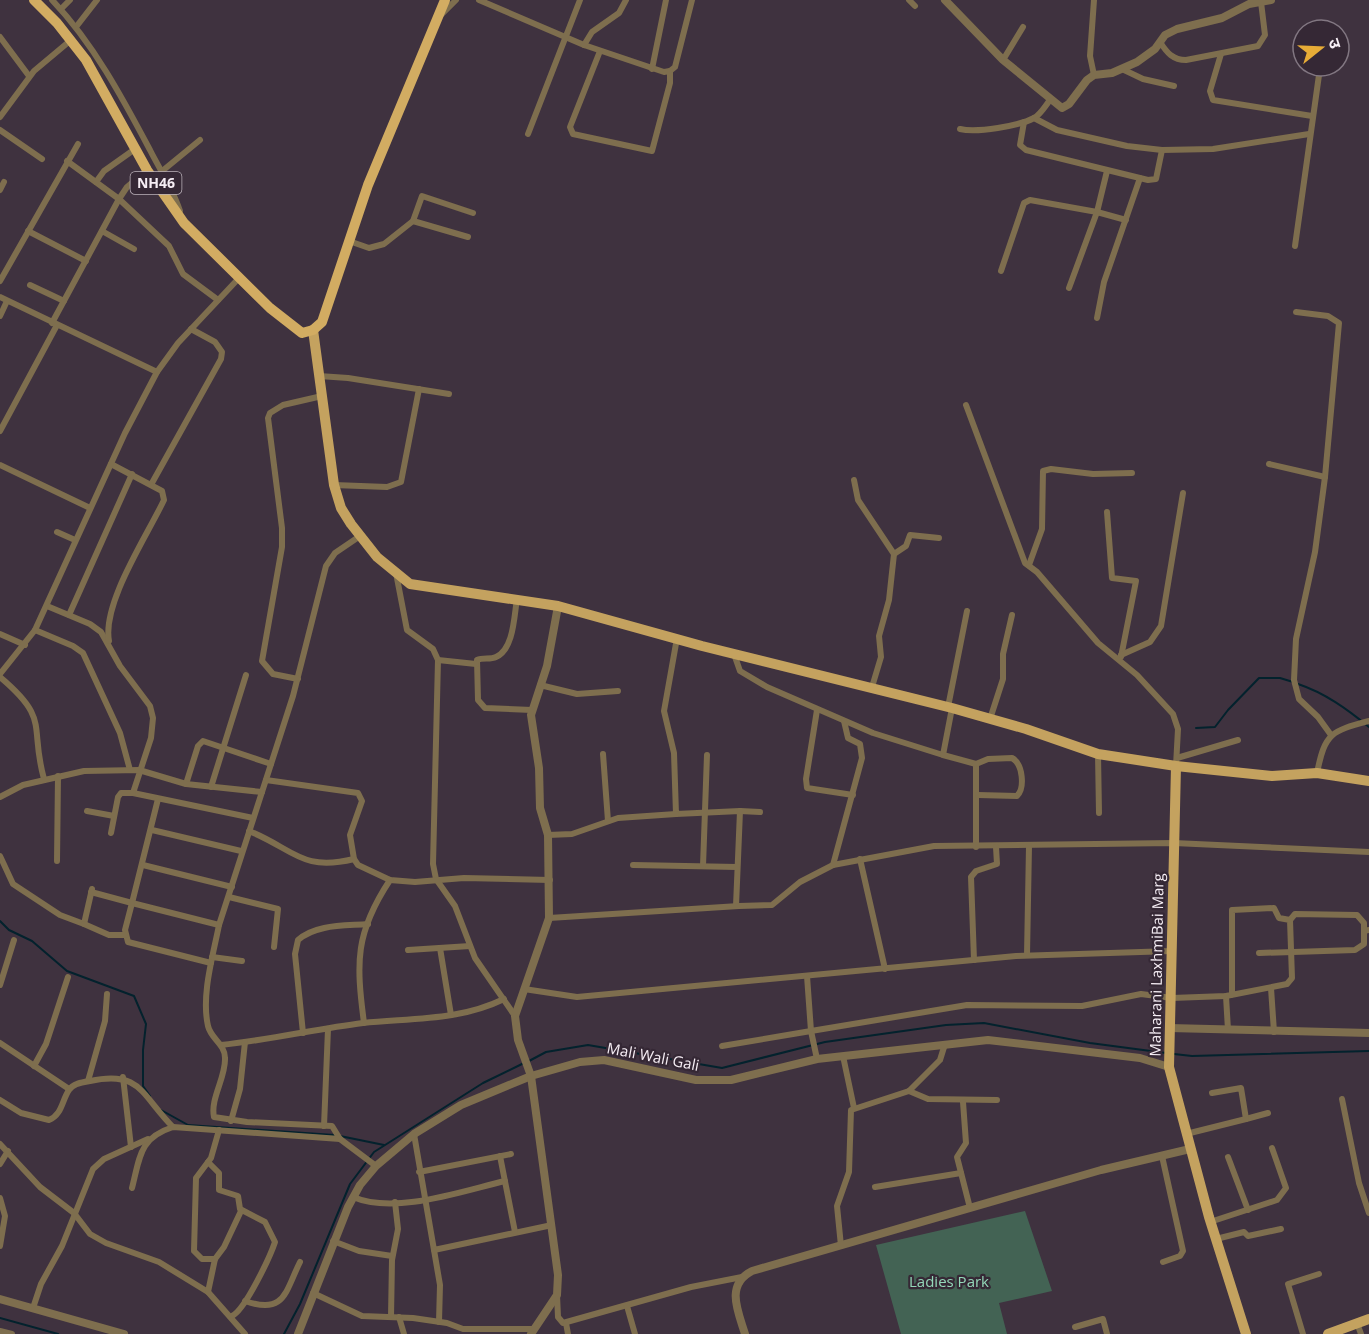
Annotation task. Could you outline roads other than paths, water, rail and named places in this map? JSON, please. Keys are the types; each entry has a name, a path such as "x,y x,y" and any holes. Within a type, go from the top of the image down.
{"highway":[{"name":"NH46","path":"34,0 86,60 147,170 184,223 289,325 302,333 312,330"},
{"path":"312,330 322,322 370,180 445,0"}],"main road":[{"path":"312,330 334,485 341,507 377,557 410,584 517,598 558,606 734,654 950,707 1098,754 1176,762 1272,776 1317,773 1369,781"},
{"name":"Maharani LaxhmiBai Marg","path":"1176,762 1169,1063 1210,1222 1246,1334"},
{"path":"1328,1334 1369,1319"}],"street":[{"path":"52,0 76,27 128,109 175,195 184,223"},
{"path":"61,9 70,0"},
{"path":"76,27 97,0"},
{"path":"437,19 456,0"},
{"path":"479,0 600,51 652,69 670,71 675,67 692,0"},
{"path":"528,134 580,0"},
{"path":"584,45 592,32 619,13 626,0"},
{"path":"652,69 666,0"},
{"path":"909,0 915,6"},
{"path":"1094,0 1090,56 1094,75"},
{"path":"949,1 1003,60 1059,107 1066,107 1094,75 1122,69 1137,62 1177,29 1222,18 1250,2 1271,0"},
{"path":"1160,42 1167,53 1178,60 1258,46 1262,43 1264,35 1261,2"},
{"path":"1003,60 1023,27"},
{"path":"0,37 29,76"},
{"path":"0,117 29,76 51,54 71,40"},
{"path":"600,51 570,127 573,134 652,151 670,83 670,71"},
{"path":"1221,54 1210,90 1213,100 1312,116"},
{"path":"1122,69 1143,79 1174,86"},
{"path":"1295,246 1318,78"},
{"path":"960,129 978,130 1024,122 1034,118 1050,100"},
{"path":"0,103 6,108"},
{"path":"1034,118 1057,130 1127,146 1162,150 1214,149 1309,134"},
{"path":"1024,122 1020,145 1026,150 1140,178 1156,179 1162,150"},
{"path":"0,130 42,159"},
{"path":"162,172 200,141"},
{"path":"0,281 78,144"},
{"path":"96,182 104,171 135,149"},
{"path":"67,161 119,199 169,246 183,274 218,300"},
{"path":"0,431 54,324 63,301 119,199 127,187 147,170"},
{"path":"1069,288 1096,212 1107,171"},
{"path":"1097,318 1104,282 1140,178"},
{"path":"0,190 4,182"},
{"path":"349,241 376,248 413,221 422,196 473,213"},
{"path":"1001,271 1024,203 1035,199 1126,220"},
{"path":"413,221 468,237"},
{"path":"28,231 86,261"},
{"path":"102,231 134,249"},
{"path":"44,779 39,761 38,732 34,714 21,695 0,675 26,645 35,630 90,508 157,372 191,329 239,278"},
{"path":"30,285 63,301"},
{"path":"0,297 157,372"},
{"path":"0,316 7,301"},
{"path":"1296,312 1334,317 1338,322 1325,477 1316,552 1296,639 1295,684 1299,699 1318,717 1331,735"},
{"path":"152,483 221,359 222,352 215,342 191,329"},
{"path":"319,376 348,378 449,394"},
{"path":"334,485 387,487 401,482 419,390"},
{"path":"298,679 273,674 262,661 282,547 282,528 268,418 275,409 323,396"},
{"path":"966,405 1025,563 1098,643 1121,659 1173,714 1178,729 1176,762 1238,740"},
{"path":"111,464 152,483 162,491 164,500 118,591 109,622 111,646"},
{"path":"1269,464 1325,477"},
{"path":"0,465 90,508"},
{"path":"1029,565 1042,529 1043,471 1051,469 1093,474 1132,473"},
{"path":"69,615 132,474"},
{"path":"854,480 862,508 894,554 889,600 879,636 880,663 872,687"},
{"path":"1121,659 1150,642 1161,626 1183,493"},
{"path":"1107,512 1112,578 1136,581 1121,659"},
{"path":"57,532 75,540"},
{"path":"894,554 906,546 910,535 939,538"},
{"path":"360,536 335,553 326,566 298,679 219,925 206,1010 208,1024 221,1044 225,1068 213,1114 218,1119 332,1126 338,1136 373,1163"},
{"path":"396,572 407,630 433,649 438,660 432,798 432,864 436,879 455,906 475,958 515,1016"},
{"path":"517,598 508,642 497,656 479,658 476,664 478,700 480,706 532,710"},
{"path":"47,606 101,632 111,646 120,666 150,706 153,718 151,738 133,793"},
{"path":"558,606 547,666 532,710 539,768 540,808 548,835 549,918 515,1016 518,1040 531,1076 558,1275 557,1295 560,1321 566,1323 691,1287 742,1276 1101,1170 1190,1149"},
{"path":"943,755 968,611"},
{"path":"990,719 1003,679 1003,654 1012,615"},
{"path":"35,630 73,646 83,653 120,733 130,770"},
{"path":"0,634 26,645"},
{"path":"676,814 674,753 664,711 677,638"},
{"path":"734,654 736,665 745,675 844,721 976,764 988,759 1012,758 1019,765 1022,785 1017,796 978,795"},
{"path":"438,660 476,664"},
{"path":"211,787 246,675"},
{"path":"540,685 577,694 618,691"},
{"path":"817,710 806,779 807,788 853,795"},
{"path":"833,865 862,758 862,749 857,741 848,738 844,721"},
{"path":"1317,773 1322,750 1331,735 1365,723"},
{"path":"186,784 200,742 271,764"},
{"path":"603,754 608,821"},
{"path":"1098,754 1099,813"},
{"path":"703,866 707,755"},
{"path":"976,764 978,795 976,847"},
{"path":"0,797 23,785 44,779 84,771 130,770 139,770 186,784 262,792"},
{"path":"57,777 57,861"},
{"path":"266,780 352,792 362,796 350,835 354,858 358,865 390,880 415,882 436,879 550,880"},
{"path":"111,833 118,797 121,793 133,793 253,818"},
{"path":"158,799 125,935 128,942 212,960 242,960"},
{"path":"87,811 114,816"},
{"path":"736,906 740,811"},
{"path":"548,835 572,834 618,818 705,812 760,812"},
{"path":"152,830 241,851"},
{"path":"249,831 275,842 309,862 330,865 354,858"},
{"path":"549,918 772,904 800,882 833,865 934,846 1174,843 1369,852"},
{"path":"1027,955 1029,846"},
{"path":"974,960 971,877 976,871 996,864 996,847"},
{"path":"0,855 13,884 60,915 109,935 125,935"},
{"path":"860,859 885,969"},
{"path":"633,865 737,867"},
{"path":"143,866 232,887"},
{"path":"364,1023 358,972 373,907 390,880"},
{"path":"84,924 92,891 219,925"},
{"path":"229,897 278,909 274,947"},
{"path":"1228,1030 1232,909 1274,908 1279,918 1290,920"},
{"path":"722,1046 967,1005 1082,1006 1141,994 1172,998 1229,995 1271,988 1290,982 1293,951 1290,920 1295,914 1357,915 1364,923 1366,930 1364,944 1355,950 1293,951 1258,952"},
{"path":"303,1034 295,954 298,939 309,932 324,928 368,924"},
{"path":"0,985 14,940"},
{"path":"408,950 470,946"},
{"path":"440,948 451,1016"},
{"path":"524,989 578,997 1027,955 1173,951"},
{"path":"807,976 812,1040 816,1054"},
{"path":"34,1066 46,1044 68,977"},
{"path":"1271,988 1274,1032"},
{"path":"88,1081 105,1021 107,994"},
{"path":"221,1044 303,1034 364,1023 415,1021 451,1016 484,1009 504,999"},
{"path":"324,1126 328,1029"},
{"path":"1169,1034 1228,1030 1369,1033"},
{"name":"Mali Wali Gali","path":"298,1334 333,1241 373,1163 414,1134 462,1105 531,1076 580,1062 604,1060 696,1080 731,1080 816,1054 843,1056 974,1040 1004,1041 1169,1063"},
{"path":"231,1121 240,1089 245,1042"},
{"path":"0,1043 69,1089"},
{"path":"854,1108 889,1100 909,1091 940,1060 945,1044"},
{"path":"841,1246 837,1206 849,1172 850,1116 854,1108 843,1056"},
{"path":"123,1077 131,1147"},
{"path":"0,1100 21,1113 42,1121 49,1120 59,1113 69,1089 88,1081 123,1077 140,1089 173,1127"},
{"path":"1212,1093 1241,1088 1246,1119"},
{"path":"909,1091 928,1099 963,1102 997,1100"},
{"path":"1342,1100 1359,1183 1369,1213"},
{"path":"963,1102 966,1143 957,1157 970,1208"},
{"path":"1186,1134 1268,1113"},
{"path":"247,1122 248,1133"},
{"path":"33,1308 41,1284 62,1246 93,1169 104,1159 173,1127 248,1133 338,1136"},
{"path":"215,1259 202,1259 194,1251 196,1178 208,1162 219,1130"},
{"path":"414,1134 440,1285 440,1322"},
{"path":"132,1188 142,1150 148,1139"},
{"path":"0,1144 40,1187 74,1214 97,1239 159,1262 208,1292 232,1316 244,1334"},
{"path":"1210,1222 1277,1200 1285,1191 1272,1148"},
{"path":"0,1164 8,1151"},
{"path":"419,1172 511,1154"},
{"path":"500,1156 515,1232"},
{"path":"1162,1156 1183,1251 1180,1256 1163,1262"},
{"path":"1228,1157 1248,1210"},
{"path":"208,1162 219,1173 219,1190 238,1196 242,1211 224,1247 215,1259 208,1292"},
{"path":"875,1186 961,1173"},
{"path":"354,1197 375,1204 425,1200 505,1181"},
{"path":"0,1198 4,1207 0,1246"},
{"path":"391,1317 392,1256 398,1229 395,1202"},
{"path":"232,1316 238,1313 253,1284 265,1270 275,1242 264,1222 242,1211"},
{"path":"434,1250 552,1225"},
{"path":"1216,1239 1244,1232 1248,1236 1281,1229"},
{"path":"333,1241 359,1251 392,1256"},
{"path":"245,1301 267,1307 281,1301 300,1262"},
{"path":"1303,1334 1288,1284 1319,1274"},
{"path":"742,1276 735,1292 735,1302 745,1334"},
{"path":"313,1293 362,1316 399,1317 440,1322 463,1329 531,1332 557,1295"},
{"path":"0,1299 124,1334"},
{"path":"627,1306 634,1334"},
{"path":"399,1317 404,1334"},
{"path":"1075,1327 1103,1319 1107,1334"},
{"path":"566,1323 568,1334"},
{"path":"1357,1323 1361,1334"},
{"path":"0,1331 12,1334"}],"waterway":[{"path":"1196,728 1215,727 1259,678 1280,678 1293,682"},
{"path":"1298,684 1335,702 1369,727"},
{"path":"0,921 9,930 32,941 67,971 134,996 146,1024 143,1086 150,1096"},
{"path":"529,1061 546,1052 588,1045 722,1068 825,1042 946,1025 984,1023 1090,1043 1166,1053"},
{"path":"1174,1054 1192,1056 1369,1051"},
{"path":"284,1334 300,1304 350,1184 374,1152 483,1083 524,1063"},
{"path":"161,1110 188,1125 334,1135"},
{"path":"340,1136 384,1145"},
{"path":"0,1318 58,1334"}],"park label":[{"name":"Ladies Park","path":"949,1282"}]}
